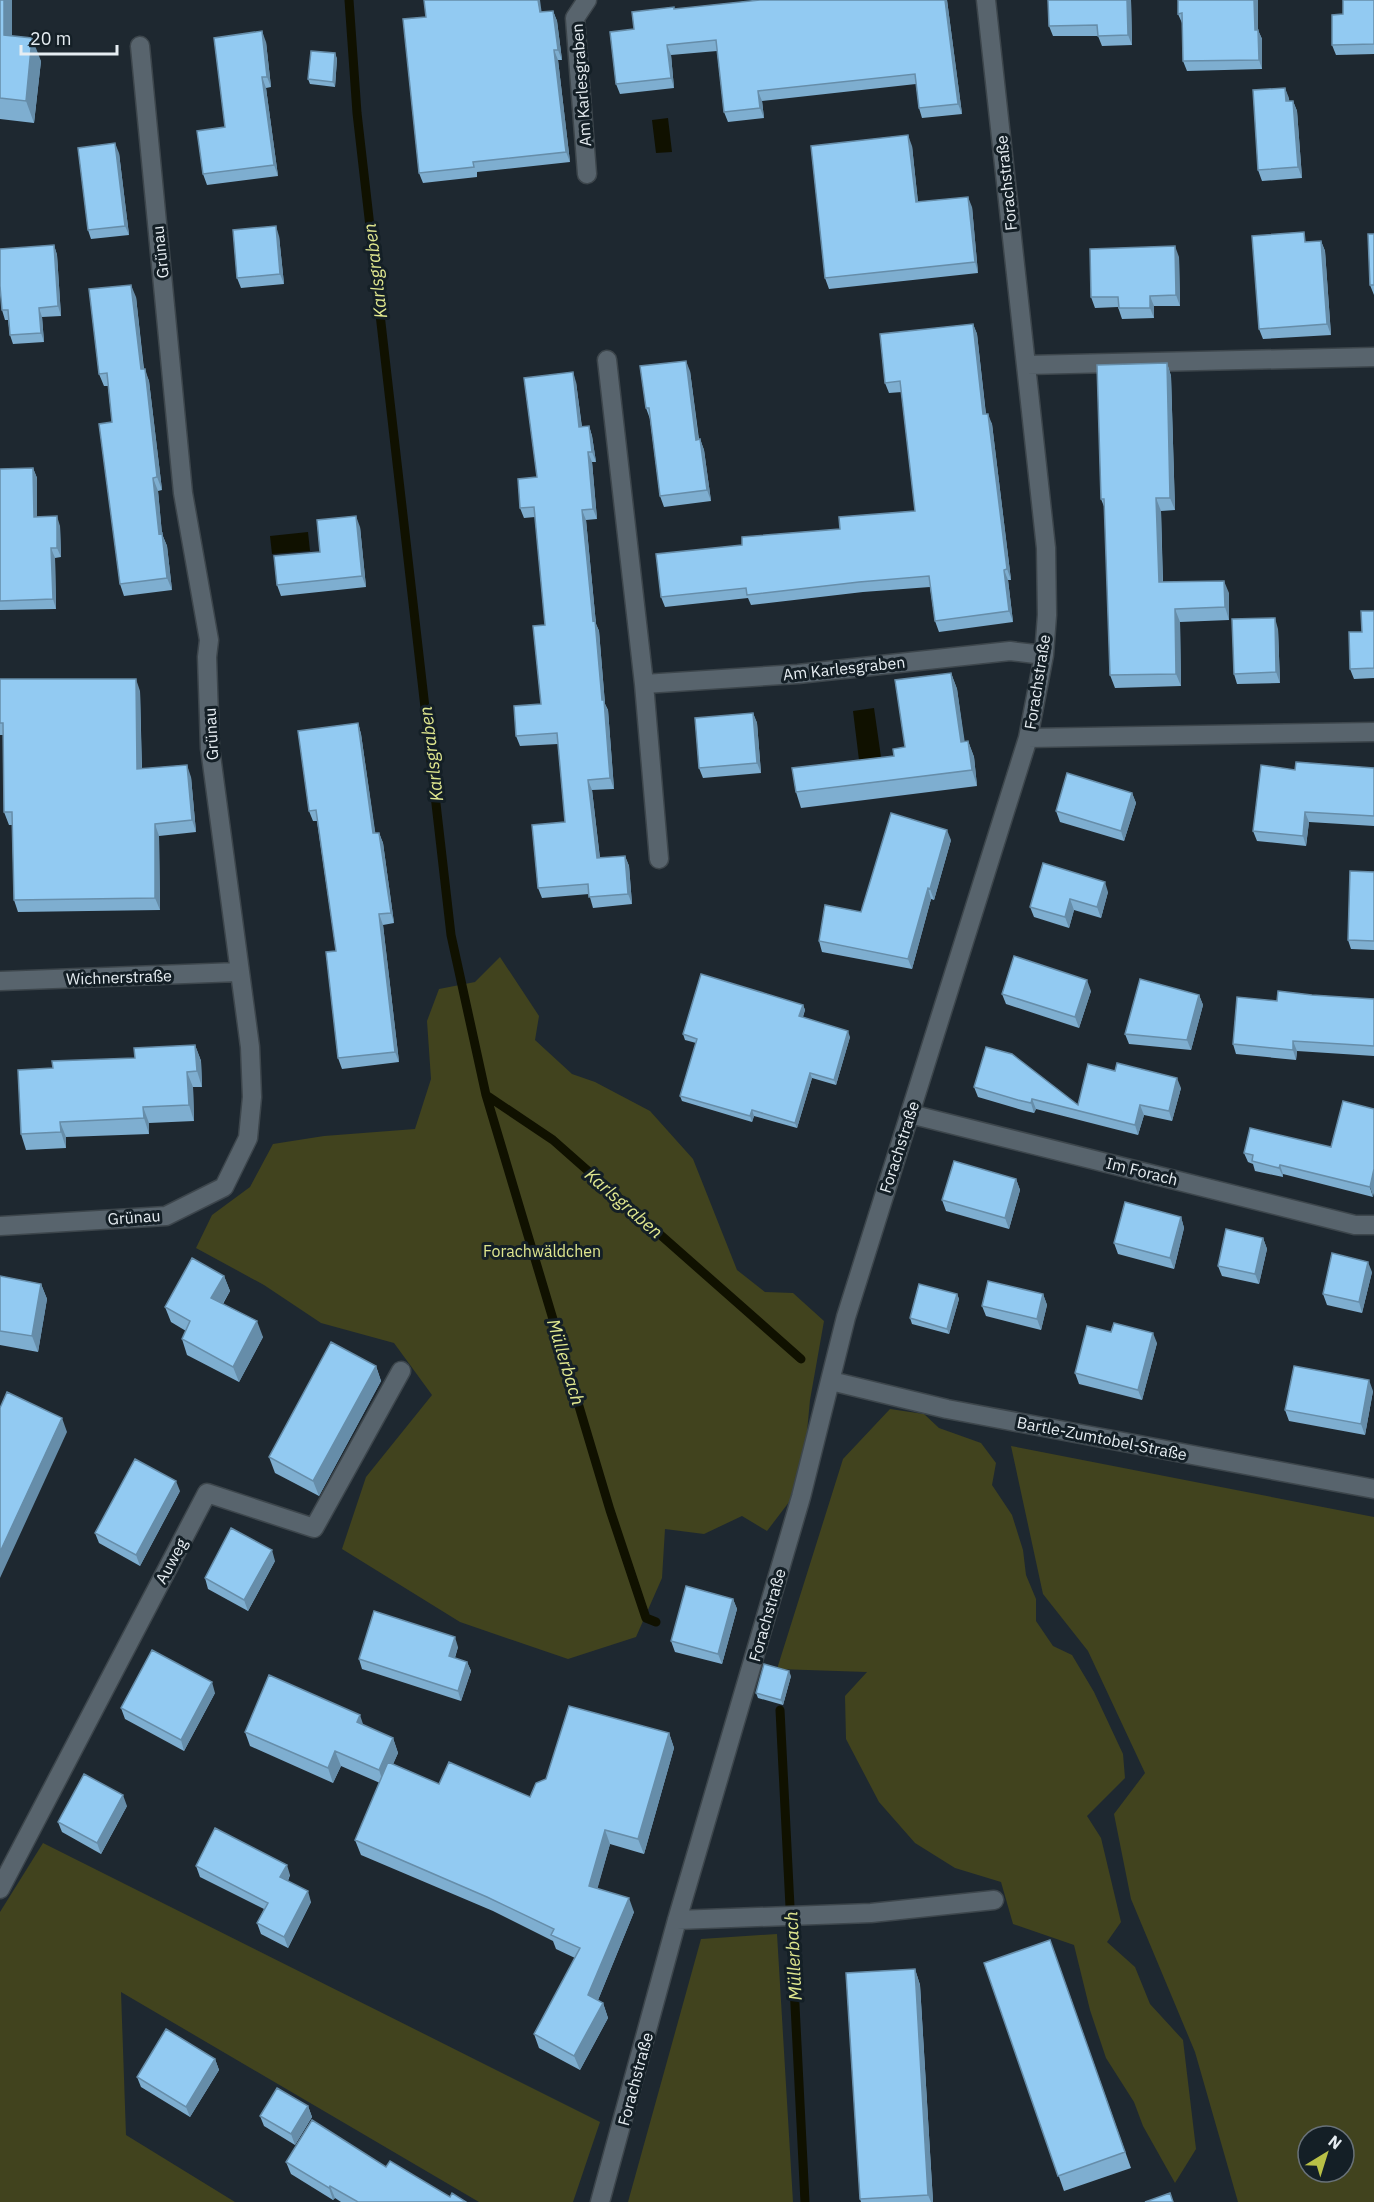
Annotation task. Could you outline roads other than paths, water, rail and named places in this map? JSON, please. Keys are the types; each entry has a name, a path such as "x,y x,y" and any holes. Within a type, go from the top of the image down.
{"street":[{"name":"Am Karlesgraben","path":"587,0 575,18 587,174"},
{"name":"Forachstraße","path":"600,2202 677,1920 798,1508 846,1317 1028,738 1044,655 1047,615 1046,548 986,0"},
{"name":"Grünau","path":"0,1226 166,1216 224,1187 248,1138 252,1097 250,1047 238,972 210,748 207,657 209,640 183,493 140,46"},
{"path":"1027,365 1374,357"},
{"path":"607,360 644,684 659,859"},
{"name":"Am Karlesgraben","path":"644,684 798,674 1010,651 1044,655"},
{"path":"1028,738 1374,732"},
{"name":"Wichnerstraße","path":"0,981 238,972"},
{"name":"Im Forach","path":"910,1114 1355,1225 1374,1225"},
{"name":"Auweg","path":"0,1889 207,1493 314,1528 401,1371"},
{"name":"Bartle-Zumtobel-Straße","path":"831,1382 947,1409 1374,1489"},
{"path":"677,1920 870,1913 994,1900"}],"waterway":[{"name":"Karlsgraben","path":"349,0 357,113 451,935 486,1095 553,1140 801,1359"},
{"name":"Müllerbach","path":"486,1095 610,1510 646,1618 656,1622"},
{"name":"Müllerbach","path":"780,1710 805,2202"}],"park label":[{"name":"Forachwäldchen","path":"542,1251"}]}
